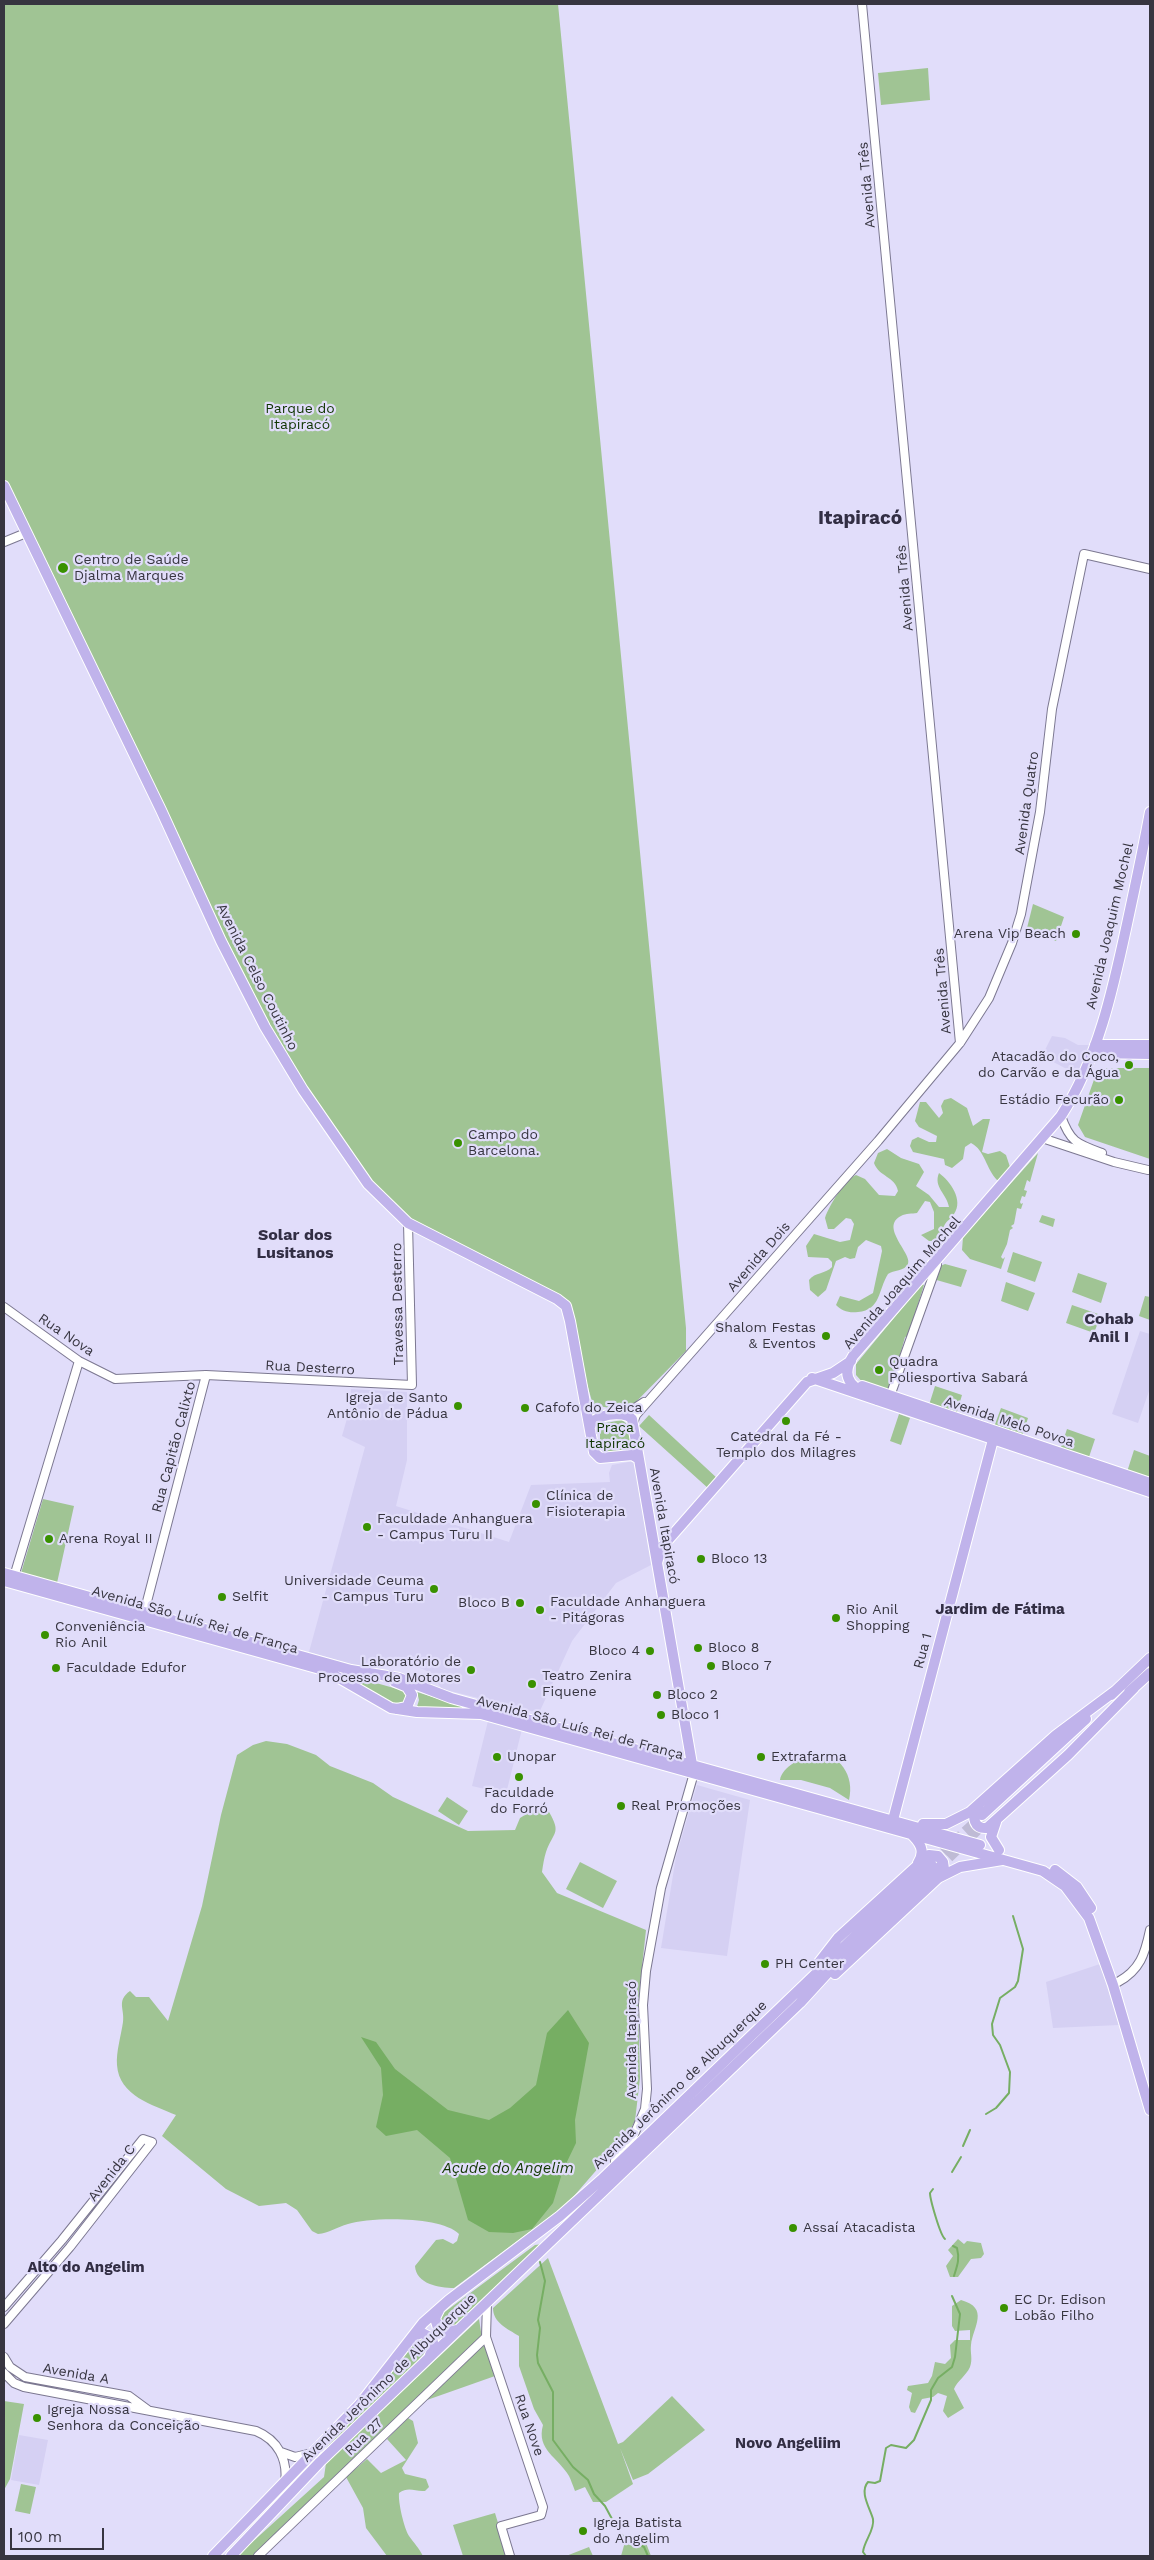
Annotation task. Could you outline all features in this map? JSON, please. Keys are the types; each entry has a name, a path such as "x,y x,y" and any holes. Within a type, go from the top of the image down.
{"main road":[{"name":"Avenida Celso Coutinho","path":"4,489 161,810 221,941 284,1061 368,1184 408,1223 562,1302 570,1321 594,1452 597,1457 636,1454"},
{"name":"Avenida Joaquim Mochel","path":"857,1354 937,1265 1061,1119 1094,1051 1114,979 1150,812"},
{"path":"1094,1051 1150,1045"},
{"path":"1094,1051 1150,1054"},
{"name":"Avenida Joaquim Mochel","path":"857,1354 1044,1139"},
{"path":"849,1363 857,1354"},
{"name":"Avenida Melo Povoa","path":"857,1354 853,1370 858,1383 884,1400"},
{"name":"Avenida Joaquim Mochel","path":"812,1378 833,1373 849,1363"},
{"name":"Avenida Melo Povoa","path":"849,1363 847,1373 850,1382 862,1392 884,1400"},
{"path":"657,1547 812,1378"},
{"name":"Avenida Melo Povoa","path":"812,1378 1150,1483"},
{"name":"Avenida Celso Coutinho","path":"581,1386 593,1408 612,1416"},
{"path":"590,1427 595,1418 612,1416 624,1415 630,1417 633,1423"},
{"name":"Avenida Itapiracó","path":"633,1423 636,1454 657,1547 657,1563 693,1769"},
{"name":"Avenida Melo Povoa","path":"994,1435 1150,1492"},
{"name":"Rua 1","path":"893,1820 994,1435"},
{"name":"Avenida São Luís Rei de França","path":"4,1573 10,1580 327,1671 380,1704 396,1709 417,1712 481,1714 893,1820 1046,1864 1077,1887 1096,1918 1118,1982 1150,2088"},
{"name":"Avenida São Luís Rei de França","path":"10,1580 144,1613 364,1672 399,1678 451,1698 910,1833 1032,1866 1055,1878 1075,1896 1089,1918 1113,1985 1150,2110"},
{"path":"984,1800 974,1813 976,1824 985,1828 989,1819 1150,1658"},
{"path":"364,1672 409,1689 412,1695 409,1704 405,1708 396,1709"},
{"path":"989,1819 1093,1722 1150,1673"},
{"path":"893,1820 925,1824 946,1824 965,1816 1064,1728 1115,1691"},
{"path":"989,1819 994,1844 999,1850"},
{"path":"910,1833 922,1847 922,1855 918,1864"},
{"path":"930,1855 939,1856 944,1867 935,1870 832,1976 797,1999 832,1945 918,1864 930,1855"},
{"path":"935,1870 1010,1860"},
{"name":"Avenida Jerônimo de Albuquerque","path":"231,2556 320,2462 462,2327 797,1999 838,1950 935,1870"},
{"name":"Avenida Jerônimo de Albuquerque","path":"214,2556 315,2452 369,2393 423,2323 449,2300 528,2241 601,2180 797,1999"},
{"path":"449,2300 436,2314 436,2325 448,2332 462,2327"},
{"path":"409,2340 419,2333 430,2336 434,2347 428,2358"},
{"path":"219,2556 233,2538"}],"street":[{"name":"Avenida Três","path":"862,4 960,1043 878,1141"},
{"path":"4,542 26,533"},
{"name":"Avenida Quatro","path":"960,1043 988,998 1012,943 1021,914 1040,812 1052,709 1084,554 1150,569"},
{"path":"1061,1119 1070,1138 1081,1145 1149,1171"},
{"path":"1044,1139 1149,1171"},
{"name":"Avenida Dois","path":"633,1423 636,1416 878,1141"},
{"name":"Travessa Desterro","path":"408,1223 412,1385"},
{"path":"884,1400 937,1265"},
{"name":"Rua Nova","path":"4,1308 79,1361 118,1379 206,1375"},
{"path":"10,1580 79,1361"},
{"name":"Rua Desterro","path":"206,1375 412,1385"},
{"name":"Rua Capitão Calixto","path":"144,1613 206,1375"},
{"name":"Avenida Dois","path":"624,1415 659,1390"},
{"name":"Avenida Itapiracó","path":"601,2180 633,2137 645,2109 647,2089 643,2005 646,1971 661,1888 693,1769"},
{"path":"1118,1982 1132,1973 1142,1960 1150,1930"},
{"name":"Avenida C","path":"4,2307 62,2240 143,2138 152,2142 70,2247 4,2324"},
{"name":"Rua Nove","path":"487,2302 486,2337 544,2507 541,2515 501,2526 510,2556"},
{"name":"Rua 27","path":"258,2556 486,2337"},
{"name":"Avenida A","path":"4,2357 10,2367 25,2377 129,2396 148,2410"},
{"name":"Avenida A","path":"4,2373 14,2382 24,2387 256,2431 265,2436 281,2452"},
{"path":"281,2452 295,2457 315,2452"},
{"path":"281,2452 287,2466 285,2483"}],"shaded area":[{"path":"1052,1036 1065,1038 1078,1045 1090,1045 1080,1076 1042,1056"},
{"path":"1140,1331 1150,1334 1150,1388 1138,1423 1112,1414"},
{"path":"351,1389 407,1392 407,1460 396,1506 509,1542 531,1485 610,1482 609,1473 612,1465 634,1461 651,1565 616,1583 572,1641 539,1713 442,1689 429,1672 399,1658 357,1666 309,1652 365,1447 342,1436 350,1408"},
{"name":"Unopar","path":"488,1721 522,1729 506,1794 472,1786"},
{"path":"697,1785 750,1800 727,1956 661,1948 676,1857"},
{"path":"1100,1964 1119,2025 1053,2028 1046,1982"},
{"path":"19,2435 48,2440 39,2485 11,2480"}],"green space":[{"name":"Parque do Itapiracó","path":"4,4 558,4 686,1328 686,1351 627,1411 593,1405 565,1306 408,1223 368,1184 298,1075 252,997 4,484"},
{"path":"928,68 930,100 881,105 878,73"},
{"path":"1033,904 1064,917 1056,941 1027,928"},
{"name":"Estádio Fecurão","path":"1104,1068 1150,1068 1150,1159 1085,1137 1078,1125 1096,1074 1101,1076"},
{"path":"951,1098 967,1108 973,1126 983,1119 990,1119 982,1152 988,1154 1000,1151 1006,1155 1010,1167 1004,1179 997,1180 993,1176 979,1150 971,1143 965,1147 963,1159 952,1168 945,1165 944,1159 913,1152 910,1146 912,1140 918,1137 929,1142 936,1142 937,1136 919,1127 915,1121 920,1102 926,1102 939,1118 943,1113 941,1106 944,1100"},
{"path":"887,1149 901,1158 919,1164 924,1172 916,1186 929,1195 939,1207 949,1207 938,1182 939,1173 943,1176 957,1197 957,1209 945,1224 939,1241 929,1241 921,1235 934,1229 934,1212 930,1202 925,1201 917,1213 903,1215 895,1221 895,1233 906,1254 908,1264 904,1268 888,1274 878,1298 871,1307 858,1312 848,1312 836,1305 840,1296 859,1301 873,1293 882,1251 881,1246 866,1240 858,1247 855,1258 845,1257 836,1261 826,1290 818,1297 810,1290 809,1280 811,1277 830,1269 832,1262 828,1258 808,1257 806,1246 814,1234 840,1242 850,1240 854,1224 851,1219 846,1218 834,1229 828,1229 825,1218 842,1187 856,1175 865,1179 879,1195 895,1196 898,1191 894,1182 879,1171 874,1163 878,1153"},
{"path":"1038,1153 1030,1182 1027,1180 1024,1190 1027,1191 1025,1197 1022,1196 1020,1202 1021,1204 1023,1203 1021,1209 1017,1208 1014,1224 1011,1226 1013,1228 1010,1230 1007,1244 1001,1257 1003,1259 1005,1257 1001,1269 970,1259 962,1250 963,1237"},
{"path":"1042,1215 1055,1219 1053,1227 1039,1222"},
{"path":"1013,1252 1042,1262 1035,1282 1007,1272"},
{"path":"945,1264 967,1270 961,1287 933,1279 940,1266"},
{"path":"1078,1273 1107,1283 1101,1303 1072,1292"},
{"path":"1006,1282 1035,1293 1028,1311 1001,1301"},
{"path":"922,1284 924,1285 908,1336 905,1337 890,1392 865,1385 856,1375 856,1364"},
{"path":"1145,1296 1150,1297 1150,1320 1139,1316"},
{"path":"1072,1305 1101,1315 1094,1333 1066,1323"},
{"path":"935,1386 962,1395 956,1415 929,1405"},
{"path":"1001,1408 1028,1418 1022,1437 994,1427"},
{"path":"899,1414 910,1418 901,1445 890,1441"},
{"path":"649,1415 718,1479 709,1489 639,1426"},
{"name":"Praça Itapiracó","path":"622,1420 629,1426 632,1449 603,1452 600,1447 600,1424"},
{"path":"1067,1429 1095,1439 1088,1460 1060,1450"},
{"path":"1134,1450 1150,1456 1150,1480 1127,1472"},
{"name":"Arena Royal II","path":"43,1499 74,1506 57,1583 21,1573"},
{"path":"344,1674 401,1690 407,1694 405,1703 397,1704 381,1699 365,1690"},
{"path":"417,1692 470,1709 416,1710 419,1700"},
{"path":"266,1741 287,1744 316,1755 330,1766 373,1783 393,1797 468,1831 515,1830 520,1818 536,1808 549,1812 556,1829 546,1852 542,1872 557,1893 646,1930 638,2004 640,2078 635,2121 627,2135 567,2204 454,2288 429,2284 419,2277 415,2266 436,2240 443,2239 453,2244 457,2241 459,2234 450,2228 422,2221 388,2219 348,2224 318,2234 312,2231 297,2210 286,2203 259,2206 226,2189 162,2136 176,2115 148,2103 130,2092 119,2076 117,2060 123,2022 123,1998 130,1991 136,1997 149,1997 168,2021 202,1906 221,1815 237,1755 253,1745"},
{"path":"814,1753 831,1757 844,1768 850,1783 849,1800 830,1788 801,1780 780,1780 788,1767"},
{"path":"447,1797 468,1811 459,1825 438,1811"},
{"path":"580,1862 617,1881 603,1908 566,1889"},
{"path":"958,2239 964,2244 967,2241 981,2243 984,2254 981,2258 971,2259 958,2277 950,2277 946,2266 953,2256 948,2250"},
{"path":"543,2244 457,2324 452,2328 443,2326 442,2314 535,2245"},
{"path":"548,2258 618,2444 623,2442 672,2396 705,2430 648,2474 633,2480 620,2448 633,2484 606,2502 593,2502 585,2487 575,2491 569,2476 545,2447 542,2434 543,2425 534,2409 519,2366 519,2336 498,2322 494,2313 493,2308"},
{"path":"961,2300 970,2303 975,2308 978,2319 971,2345 970,2367 954,2389 964,2408 948,2418 943,2411 947,2396 938,2393 933,2397 922,2399 915,2413 911,2412 909,2407 912,2393 907,2390 908,2386 928,2383 932,2376 935,2362 945,2364 951,2358 950,2345 955,2340 970,2340 970,2330 955,2331 952,2326 952,2306"},
{"path":"479,2319 482,2338 253,2556 237,2556 324,2477 326,2463"},
{"path":"421,2338 428,2344 428,2349 407,2373 324,2453 324,2450 370,2401 415,2342"},
{"path":"483,2345 486,2345 495,2376 427,2400"},
{"path":"4,2401 24,2404 10,2479 4,2490"},
{"path":"408,2418 413,2421 418,2443 402,2468 405,2474 426,2479 429,2487 425,2491 409,2490 399,2493 399,2502 407,2532 423,2556 387,2556 366,2528 363,2508 346,2477 367,2459 381,2473 406,2460 387,2439"},
{"path":"21,2484 36,2487 30,2514 15,2511"},
{"path":"495,2513 508,2556 463,2556 453,2525"},
{"path":"638,2535 646,2543 651,2556 621,2556 625,2542"},
{"path":"589,2547 593,2556 566,2556"}],"water":[{"name":"Açude do Angelim","path":"568,2010 589,2043 575,2120 576,2143 563,2170 553,2203 532,2229 513,2233 489,2232 468,2220 450,2158 417,2130 386,2136 376,2127 383,2095 381,2068 361,2037 376,2042 395,2069 448,2110 489,2120 510,2108 536,2085 547,2033"}],"waterway":[{"path":"986,2114 996,2108 1009,2093 1010,2072 1000,2045 993,2035 992,2024 1000,1998 1015,1987 1018,1981 1023,1949 1013,1916"},
{"path":"963,2146 970,2130"},
{"path":"952,2172 961,2157"},
{"path":"933,2189 930,2193 932,2202 938,2224 945,2239"},
{"path":"953,2246 957,2248 958,2256 954,2276"},
{"path":"540,2262 545,2281 538,2320 540,2328 537,2355 538,2363 553,2392 553,2440 573,2467 588,2480 594,2494 605,2506 619,2532 624,2537 644,2547 648,2556"},
{"path":"866,2556 863,2552 873,2523 865,2495 866,2486 868,2482 875,2483 880,2481 886,2448 891,2445 906,2448 914,2440 931,2400 931,2390 938,2378 952,2367 960,2314 952,2296"}],"tunnel":[{"path":"932,1862 982,1816"},
{"path":"938,1868 985,1823"}],"place":[{"name":"Centro de Saúde Djalma Marques","path":"63,568"},
{"name":"Arena Vip Beach","path":"1076,934"},
{"name":"Atacadão do Coco, do Carvão e da Água","path":"1129,1065"},
{"name":"Estádio Fecurão","path":"1119,1100"},
{"name":"Campo do Barcelona.","path":"458,1143"},
{"name":"Shalom Festas & Eventos","path":"826,1336"},
{"name":"Quadra Poliesportiva Sabará","path":"879,1370"},
{"name":"Igreja de Santo Antônio de Pádua","path":"458,1406"},
{"name":"Cafofo do Zeica","path":"525,1408"},
{"name":"Catedral da Fé - Templo dos Milagres","path":"786,1421"},
{"name":"Clínica de Fisioterapia","path":"536,1504"},
{"name":"Faculdade Anhanguera - Campus Turu II","path":"367,1527"},
{"name":"Arena Royal II","path":"49,1539"},
{"name":"Bloco 13","path":"701,1559"},
{"name":"Universidade Ceuma - Campus Turu","path":"434,1589"},
{"name":"Selfit","path":"222,1597"},
{"name":"Bloco B","path":"520,1603"},
{"name":"Faculdade Anhanguera - Pitágoras","path":"540,1610"},
{"name":"Rio Anil Shopping","path":"836,1618"},
{"name":"Conveniência Rio Anil","path":"45,1635"},
{"name":"Bloco 8","path":"698,1648"},
{"name":"Bloco 4","path":"650,1651"},
{"name":"Bloco 7","path":"711,1666"},
{"name":"Faculdade Edufor","path":"56,1668"},
{"name":"Laboratório de Processo de Motores","path":"471,1670"},
{"name":"Teatro Zenira Fiquene","path":"532,1684"},
{"name":"Bloco 2","path":"657,1695"},
{"name":"Bloco 1","path":"661,1715"},
{"name":"Unopar","path":"497,1757"},
{"name":"Extrafarma","path":"761,1757"},
{"name":"Faculdade do Forró","path":"519,1777"},
{"name":"Real Promoções","path":"621,1806"},
{"name":"PH Center","path":"765,1964"},
{"name":"Assaí Atacadista","path":"793,2228"},
{"name":"EC Dr. Edison Lobão Filho","path":"1004,2308"},
{"name":"Igreja Nossa Senhora da Conceição","path":"37,2418"},
{"name":"Igreja Batista do Angelim","path":"583,2531"}],"district":[{"name":"Itapiracó","path":"860,518"},
{"name":"Solar dos Lusitanos","path":"295,1244"},
{"name":"Cohab Anil I","path":"1109,1328"},
{"name":"Jardim de Fátima","path":"1000,1610"},
{"name":"Alto do Angelim","path":"86,2268"},
{"name":"Novo Angeliim","path":"788,2444"}]}
